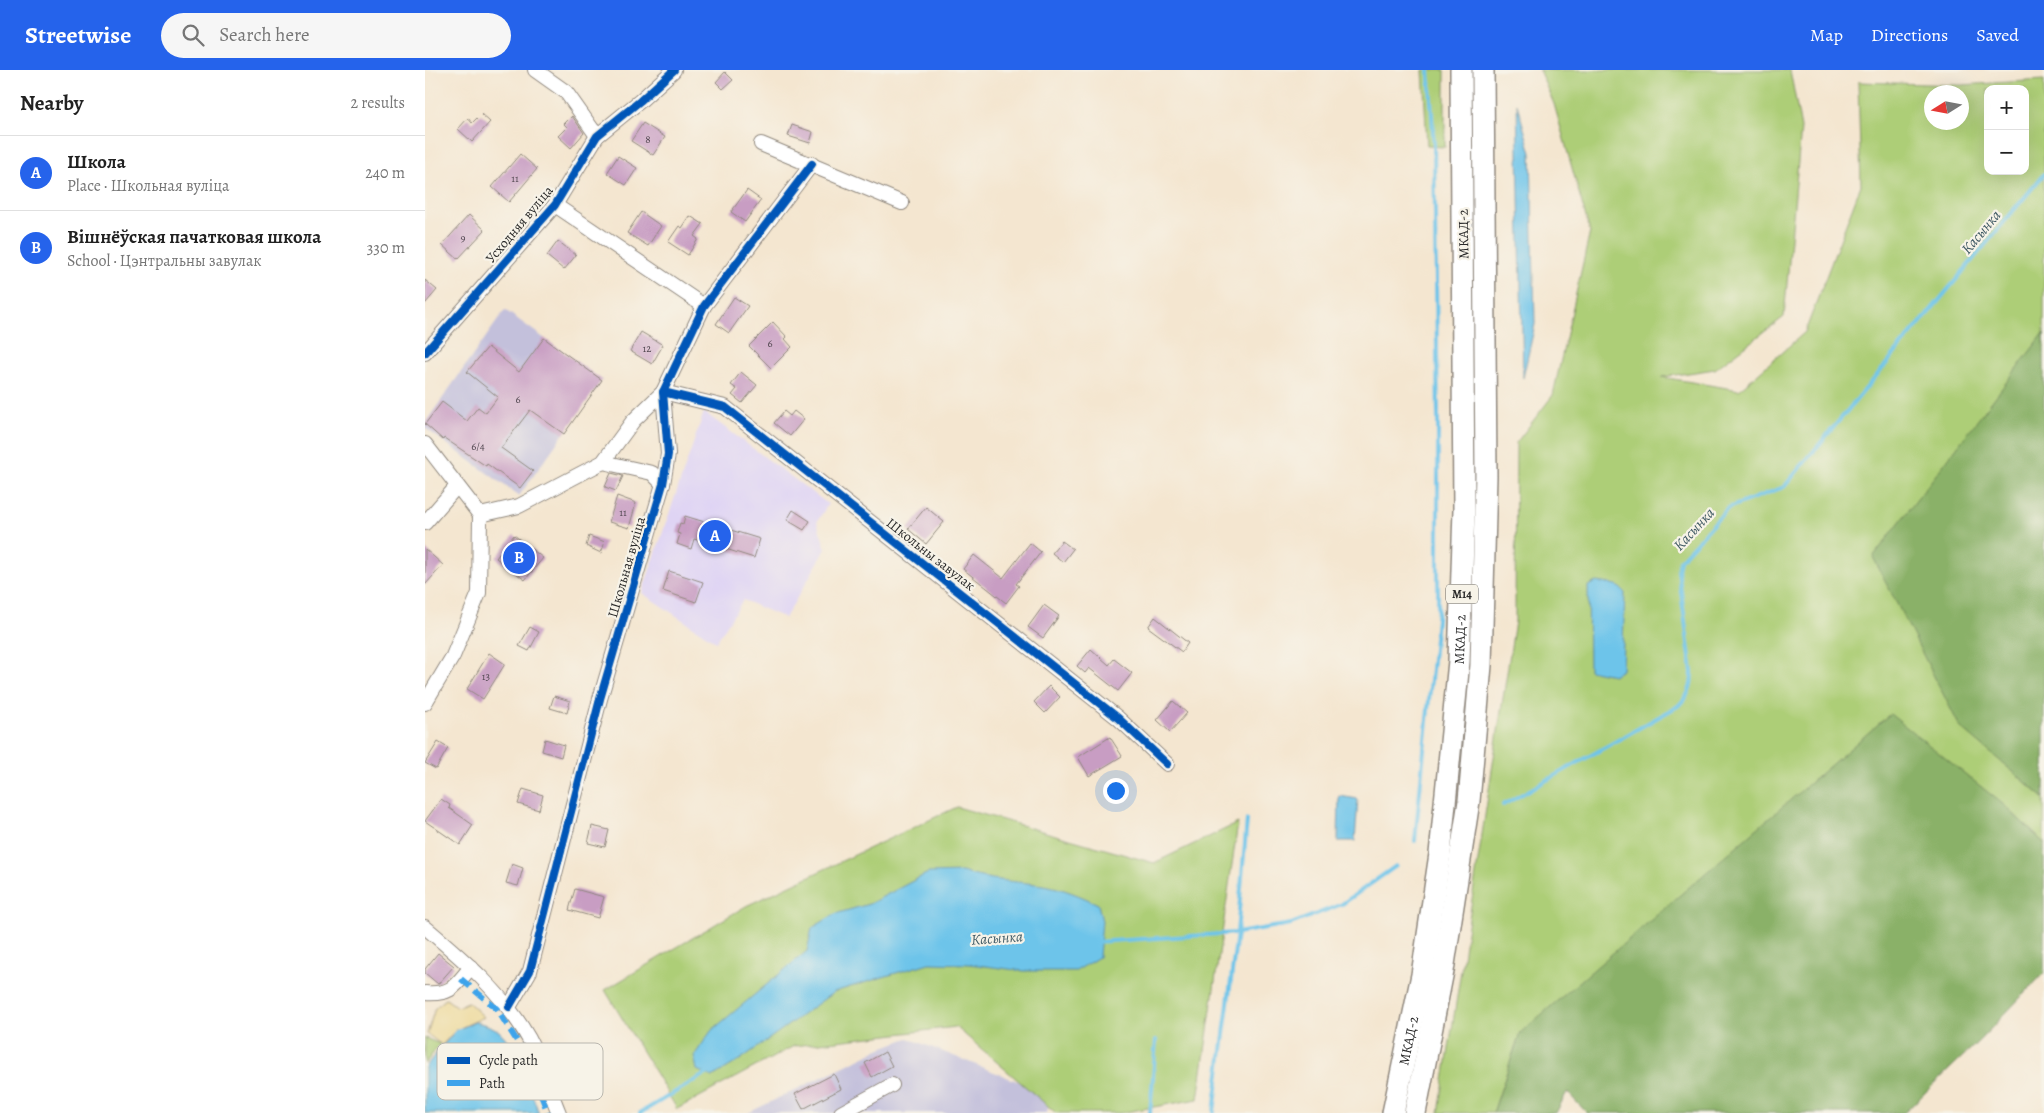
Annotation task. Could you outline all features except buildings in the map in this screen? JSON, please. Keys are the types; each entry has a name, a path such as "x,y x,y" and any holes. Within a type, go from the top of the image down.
{"highway":[{"name":"МКАД-2","path":"1393,1113 1422,975 1440,854 1459,661 1464,510 1461,70"},
{"name":"М14","path":"1415,1113 1443,971 1469,801 1481,666 1486,476 1483,70"}],"street":[{"path":"535,70 566,92 597,136"},
{"name":"Усходняя вуліца","path":"425,353 555,205 597,136 674,70"},
{"path":"761,144 901,203"},
{"path":"480,515 519,506 603,462 633,421 663,392 704,306 812,164"},
{"path":"555,205 704,306"},
{"name":"Школьная вуліца","path":"509,1007 530,971 600,699 663,484 668,454 663,392"},
{"name":"Школьны завулак","path":"663,392 725,407 1118,718 1167,764"},
{"path":"425,444 480,515 479,593 453,656 425,703"},
{"path":"603,462 652,473 663,484"},
{"path":"425,523 457,486"},
{"path":"426,930 471,967 509,1007 531,1043"},
{"path":"425,992 437,994 453,989 471,967"},
{"path":"841,1113 892,1085"},
{"path":"554,1100 559,1113"}],"shaded area":[{"path":"505,310 602,380 519,496 425,428 425,423"},
{"path":"704,412 828,504 817,522 826,549 785,618 743,600 716,642 642,593"},
{"path":"908,1038 1050,1094 1047,1113 748,1113 881,1048"}],"green space":[{"path":"1423,70 1445,70 1445,147 1427,146"},
{"path":"1539,70 1790,70 1801,128 1784,317 1715,369 1662,377 1739,390 1805,332 1861,185 1858,82 1961,85 2044,80 2044,343 1960,726 2044,798 2044,843 2004,805 1520,1033 1493,1113 1439,1113 1515,621 1516,443 1553,395 1590,232 1554,104"},
{"path":"2044,333 2044,798 1960,727 1873,557"},
{"path":"1890,714 2004,805 2044,843 2044,973 1980,1040 1904,1113 1587,1113 1567,1092 1556,1113 1493,1113 1520,1033"},
{"path":"957,807 1154,863 1238,823 1198,1099 1120,1113 1056,1113 956,1027 794,1046 677,1109 605,990 746,906"},
{"path":"425,1038 438,1043 437,1048 425,1064"}],"sand":[{"path":"446,999 457,1007 468,1002 484,1017 456,1030 444,1043 439,1043 427,1034 435,1008"}],"water":[{"path":"1517,104 1531,153 1535,324 1523,378"},
{"path":"1596,582 1617,585 1625,593 1622,670 1613,675 1589,670 1588,586"},
{"path":"1339,796 1358,799 1355,841 1338,841"},
{"path":"962,872 992,879 1050,886 1098,904 1102,921 1099,957 1076,971 1024,971 969,964 929,963 834,992 737,1062 712,1077 697,1070 694,1056 711,1031 807,951 812,928 835,914 869,904 928,873"},
{"path":"475,1022 485,1024 500,1032 508,1043 445,1043 456,1030"},
{"path":"437,1053 437,1100 534,1100 539,1113 425,1113 425,1067"}],"waterway":[{"path":"1415,841 1438,609 1438,418 1434,146 1429,70"},
{"name":"Касынка","path":"1503,805 1682,702 1689,690 1692,672 1678,570 1680,560 1728,508 1784,487 2044,174"},
{"path":"1214,1112 1237,933 1247,820"},
{"name":"Касынка","path":"1095,942 1237,933 1291,924 1342,904 1396,866"},
{"path":"1150,1113 1156,1040"},
{"name":"Касынка","path":"640,1113 709,1072"}],"marked path":[{"path":"461,979 497,1009 518,1043"},
{"path":"543,1100 548,1113"}],"cycle path":[{"path":"425,353 555,205 597,136 674,70"},
{"path":"509,1007 530,971 600,699 663,484 668,454 663,392 704,306 812,164"},
{"path":"663,392 725,407 1118,718 1167,764"}],"place":[{"name":"Школа","path":"715,536"},
{"name":"Вішнёўская пачатковая школа","path":"519,558"}]}
